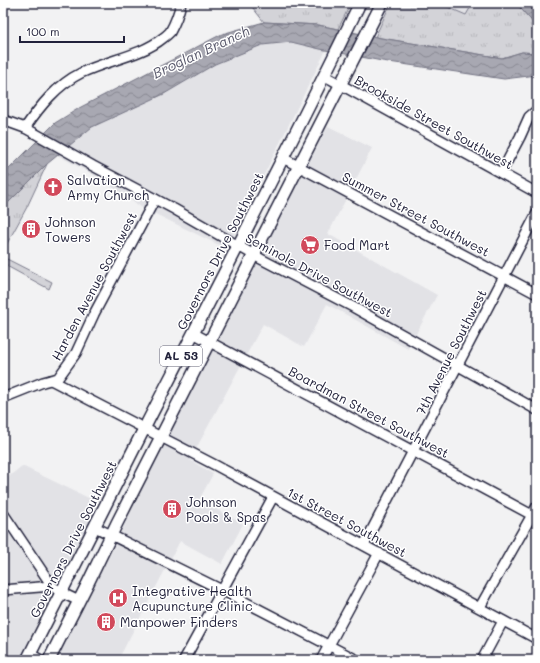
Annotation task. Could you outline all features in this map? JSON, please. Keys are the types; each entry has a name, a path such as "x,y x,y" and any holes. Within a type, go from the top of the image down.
{"main road":[{"name":"Governors Drive Southwest","path":"29,657 144,428 337,53 360,3"},
{"name":"AL 53","path":"49,660 160,436 210,342 382,3"}],"street":[{"path":"25,128 57,88 68,80 82,72 150,47 170,33 180,11 181,3"},
{"name":"Brookside Street Southwest","path":"325,76 340,86 537,193"},
{"path":"501,173 529,117 537,110"},
{"name":"Seminole Drive Southwest","path":"3,120 25,128 155,199 238,247 353,307 537,410"},
{"name":"Summer Street Southwest","path":"283,158 537,294"},
{"name":"Harden Avenue Southwest","path":"3,398 43,382 58,378 76,353 94,314 155,199"},
{"name":"7th Avenue Southwest","path":"364,545 414,452 537,213"},
{"name":"Boardman Street Southwest","path":"193,333 532,515"},
{"name":"1st Street Southwest","path":"50,380 215,465 537,639"},
{"path":"184,660 273,497"},
{"path":"480,607 537,506"},
{"path":"3,513 52,586 62,593 79,601"},
{"path":"95,526 358,660"},
{"path":"3,530 13,529"},
{"path":"320,660 379,553"},
{"path":"3,590 52,586"},
{"path":"482,660 503,621"},
{"path":"29,657 41,660"}],"shaded area":[{"path":"438,3 473,3 466,16"},
{"path":"291,42 326,50 227,249 141,207 94,175 57,155 92,127 164,94 215,64 262,45"},
{"path":"328,126 372,148 328,234 437,295 408,349 327,304 304,347 263,324 190,460 213,474 199,500 243,524 222,564 180,541 118,660 57,660 116,543 162,446"},
{"path":"22,466 99,503 19,660 3,660 3,481"}],"green space":[{"path":"249,3 351,3 338,29 318,25 264,22"},
{"path":"391,3 438,3 466,15 473,3 516,3 537,27 537,53 522,52 502,58 375,37"},
{"path":"47,164 27,207 3,251 3,208"},
{"path":"3,257 52,282 49,289 3,264"}],"water":[{"path":"516,3 537,3 537,27"},
{"name":"Broglan Branch","path":"264,22 318,25 381,38 502,58 522,52 537,53 537,75 504,79 382,61 291,42 262,45 215,64 164,94 92,127 47,164 3,208 3,175 55,123 81,107 222,34"}],"place":[{"name":"Salvation Army Church","path":"53,187"},
{"name":"Johnson Towers","path":"31,229"},
{"name":"Food Mart","path":"310,245"},
{"name":"Johnson Pools & Spas","path":"172,509"},
{"name":"Integrative Health Acupuncture Clinic","path":"118,598"},
{"name":"Manpower Finders","path":"106,622"}]}
